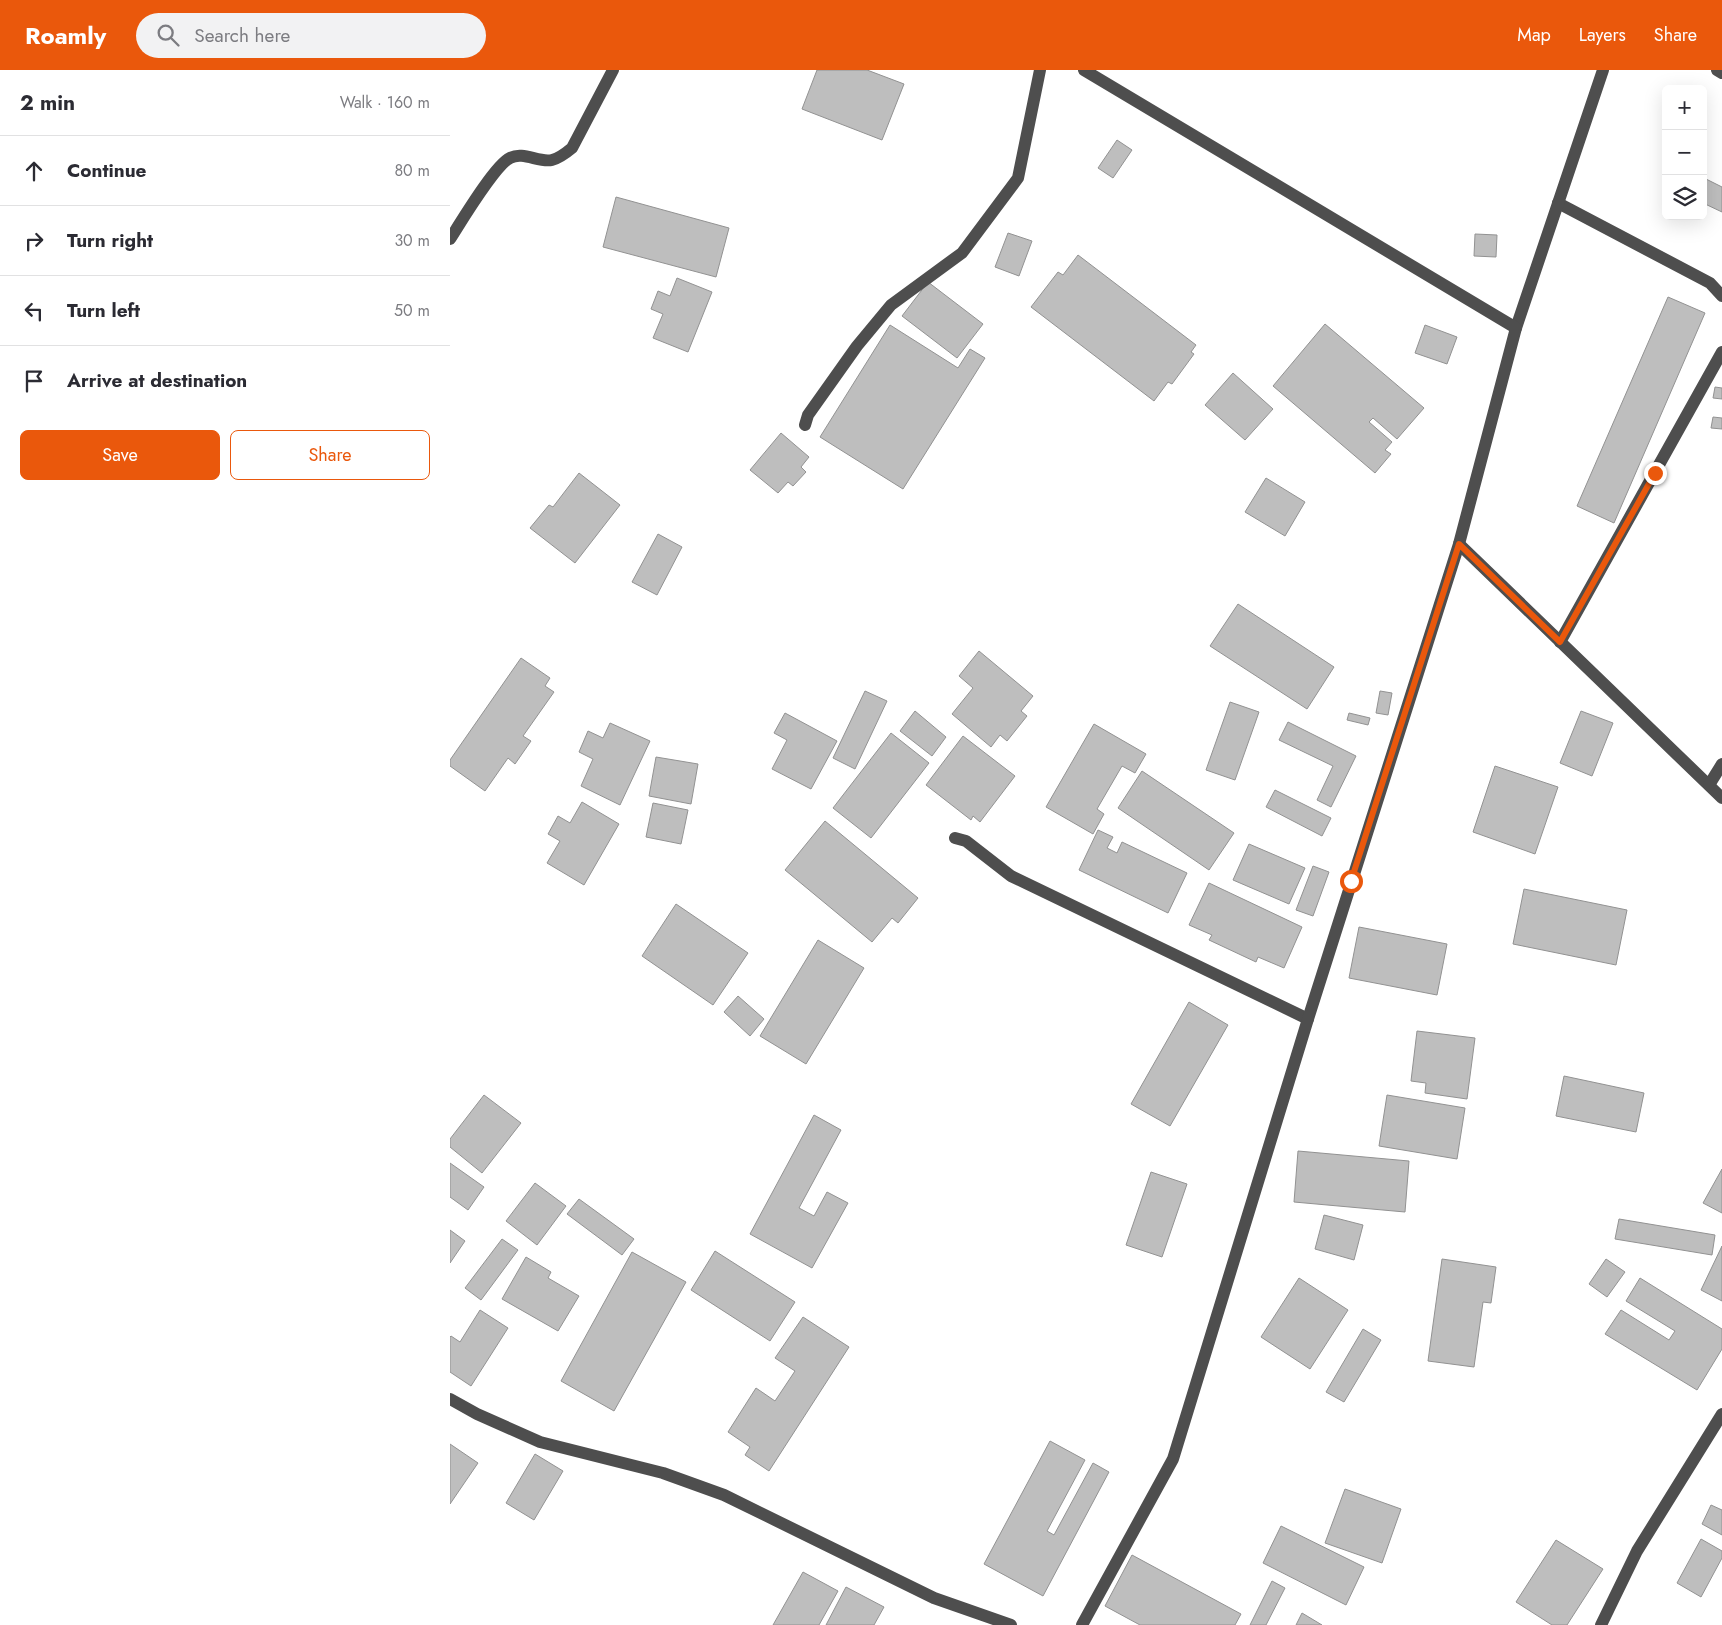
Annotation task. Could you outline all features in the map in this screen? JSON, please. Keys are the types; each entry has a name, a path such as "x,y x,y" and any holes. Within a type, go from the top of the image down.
{"street":[{"path":"450,239 498,168 510,158 518,155 551,160 562,156 572,148 613,70"},
{"path":"805,425 808,415 846,361 891,305 962,253 1018,178 1040,70"},
{"path":"1084,70 1516,328"},
{"path":"1082,1625 1172,1459 1308,1019 1459,544 1516,328 1603,70"},
{"path":"1717,70 1722,73"},
{"path":"1558,203 1710,283 1722,296"},
{"path":"1560,642 1722,352"},
{"path":"1459,544 1722,798"},
{"path":"1709,785 1722,764"},
{"path":"955,838 966,841 1011,876 1308,1019"},
{"path":"450,1398 476,1414 540,1442 663,1473 724,1495 934,1598 1011,1625"},
{"path":"1601,1625 1637,1551 1722,1414"}],"building":[{"path":"817,70 867,70 904,84 882,140 802,109"},
{"path":"1117,140 1132,150 1113,178 1098,168"},
{"path":"1707,180 1722,187 1722,212 1707,205"},
{"path":"616,197 729,228 716,277 603,247"},
{"path":"1008,233 1032,241 1019,276 995,267"},
{"path":"1475,234 1497,235 1496,257 1474,256"},
{"path":"1078,255 1196,345 1191,352 1194,354 1172,384 1168,382 1154,401 1031,307 1058,272 1063,275"},
{"path":"677,278 712,292 688,352 653,338 663,314 651,309 658,291 670,296"},
{"path":"928,282 983,324 957,358 902,316"},
{"path":"1668,297 1705,313 1614,523 1577,506"},
{"path":"1325,324 1424,408 1397,439 1373,418 1369,422 1392,442 1385,450 1391,454 1375,473 1273,386"},
{"path":"890,325 958,368 970,349 985,358 903,489 820,437"},
{"path":"1425,325 1457,337 1447,364 1415,353"},
{"path":"1233,373 1273,409 1245,440 1205,405"},
{"path":"1715,387 1722,388 1722,399 1713,398"},
{"path":"1713,417 1722,418 1722,429 1711,428"},
{"path":"781,433 809,457 801,467 806,472 793,486 788,482 778,493 750,470"},
{"path":"579,473 620,505 575,563 530,528 549,505 553,507"},
{"path":"1266,478 1305,502 1285,536 1245,512"},
{"path":"658,534 682,547 657,595 632,582"},
{"path":"1238,604 1334,667 1307,709 1210,646"},
{"path":"979,651 1033,696 1021,711 1027,716 1007,741 1000,735 991,747 952,714 973,688 959,676"},
{"path":"521,658 550,678 545,686 554,692 523,736 531,741 515,764 508,758 485,791 450,766 450,760"},
{"path":"865,691 887,701 855,769 833,758"},
{"path":"1380,691 1392,693 1388,715 1376,713"},
{"path":"1230,702 1259,712 1235,780 1206,770"},
{"path":"915,711 946,737 932,756 900,731"},
{"path":"1581,711 1613,723 1592,776 1560,763"},
{"path":"785,713 837,741 811,789 772,769 787,740 774,733"},
{"path":"1349,713 1370,718 1368,725 1347,720"},
{"path":"1288,722 1356,756 1331,807 1317,800 1333,766 1279,740"},
{"path":"610,723 650,741 620,805 581,786 593,759 579,752 588,731 603,738"},
{"path":"1094,724 1146,754 1135,773 1122,766 1097,809 1104,814 1093,834 1046,807"},
{"path":"891,733 929,763 871,838 833,808"},
{"path":"963,736 1015,776 980,822 973,816 971,820 926,785"},
{"path":"656,757 698,764 691,804 649,796"},
{"path":"1495,766 1558,787 1535,854 1473,832"},
{"path":"1142,771 1234,833 1209,870 1118,808"},
{"path":"1275,790 1331,818 1322,836 1266,807"},
{"path":"582,802 619,824 584,885 547,863 560,841 548,834 558,816 570,823"},
{"path":"653,803 688,810 681,844 646,837"},
{"path":"825,821 918,898 898,923 892,918 872,942 785,870"},
{"path":"1098,830 1113,837 1107,848 1117,853 1122,842 1187,873 1168,913 1079,870"},
{"path":"1249,844 1305,868 1289,904 1233,880"},
{"path":"1313,866 1329,872 1313,916 1296,910"},
{"path":"1209,883 1302,927 1284,968 1258,957 1256,962 1209,940 1212,935 1189,925"},
{"path":"1524,889 1627,910 1616,965 1513,944"},
{"path":"676,904 748,953 713,1005 642,956"},
{"path":"1359,927 1447,944 1437,995 1349,978"},
{"path":"818,940 864,968 806,1064 760,1036"},
{"path":"738,996 764,1019 750,1036 724,1012"},
{"path":"1189,1002 1228,1025 1170,1126 1131,1104"},
{"path":"1417,1031 1475,1038 1467,1099 1425,1093 1426,1083 1411,1081"},
{"path":"1564,1076 1644,1093 1636,1132 1556,1116"},
{"path":"484,1095 521,1123 482,1173 450,1147 450,1139"},
{"path":"1387,1095 1465,1108 1457,1159 1379,1146"},
{"path":"814,1115 841,1130 799,1208 814,1216 827,1192 848,1203 812,1268 750,1234"},
{"path":"1298,1151 1409,1161 1405,1212 1294,1202"},
{"path":"450,1163 484,1187 468,1210 450,1197"},
{"path":"1722,1169 1722,1213 1703,1203"},
{"path":"1151,1172 1187,1184 1162,1257 1126,1245"},
{"path":"535,1183 566,1206 537,1245 506,1221"},
{"path":"579,1199 634,1239 622,1255 567,1214"},
{"path":"1324,1215 1363,1225 1354,1260 1315,1249"},
{"path":"1619,1219 1715,1235 1712,1255 1615,1239"},
{"path":"450,1230 465,1241 450,1263"},
{"path":"502,1239 518,1250 481,1300 465,1288"},
{"path":"1722,1246 1722,1301 1701,1290"},
{"path":"715,1251 795,1302 770,1341 691,1290"},
{"path":"632,1252 686,1282 614,1411 561,1381"},
{"path":"526,1257 551,1272 548,1278 579,1296 558,1331 502,1299"},
{"path":"1442,1259 1496,1267 1491,1303 1483,1302 1474,1367 1428,1361"},
{"path":"1606,1259 1625,1272 1607,1297 1589,1284"},
{"path":"1299,1278 1348,1310 1310,1369 1261,1337"},
{"path":"1640,1278 1722,1329 1722,1349 1697,1390 1605,1334 1621,1310 1669,1340 1675,1331 1626,1301"},
{"path":"480,1310 508,1328 471,1386 450,1372 450,1337 460,1342"},
{"path":"803,1317 849,1347 769,1471 745,1455 750,1447 728,1432 756,1388 775,1401 795,1371 775,1358"},
{"path":"1363,1329 1381,1340 1344,1402 1326,1392"},
{"path":"1050,1441 1085,1460 1047,1531 1054,1535 1093,1463 1109,1472 1043,1596 984,1564"},
{"path":"450,1444 478,1463 450,1504"},
{"path":"535,1454 563,1471 534,1520 506,1503"},
{"path":"1345,1489 1401,1509 1382,1563 1325,1543"},
{"path":"1711,1505 1722,1510 1722,1535 1702,1524"},
{"path":"1281,1526 1364,1567 1346,1605 1263,1563"},
{"path":"1701,1539 1722,1551 1722,1558 1701,1597 1677,1583"},
{"path":"1556,1540 1603,1569 1567,1625 1552,1625 1516,1602"},
{"path":"1132,1555 1241,1614 1235,1625 1140,1625 1105,1606"},
{"path":"803,1572 838,1591 819,1625 773,1625"},
{"path":"1272,1581 1285,1588 1266,1625 1250,1625"},
{"path":"846,1587 884,1607 874,1625 826,1625"},
{"path":"1302,1613 1322,1625 1296,1625"}],"route":[{"path":"1351,881 1459,544 1560,642 1655,473"}]}
